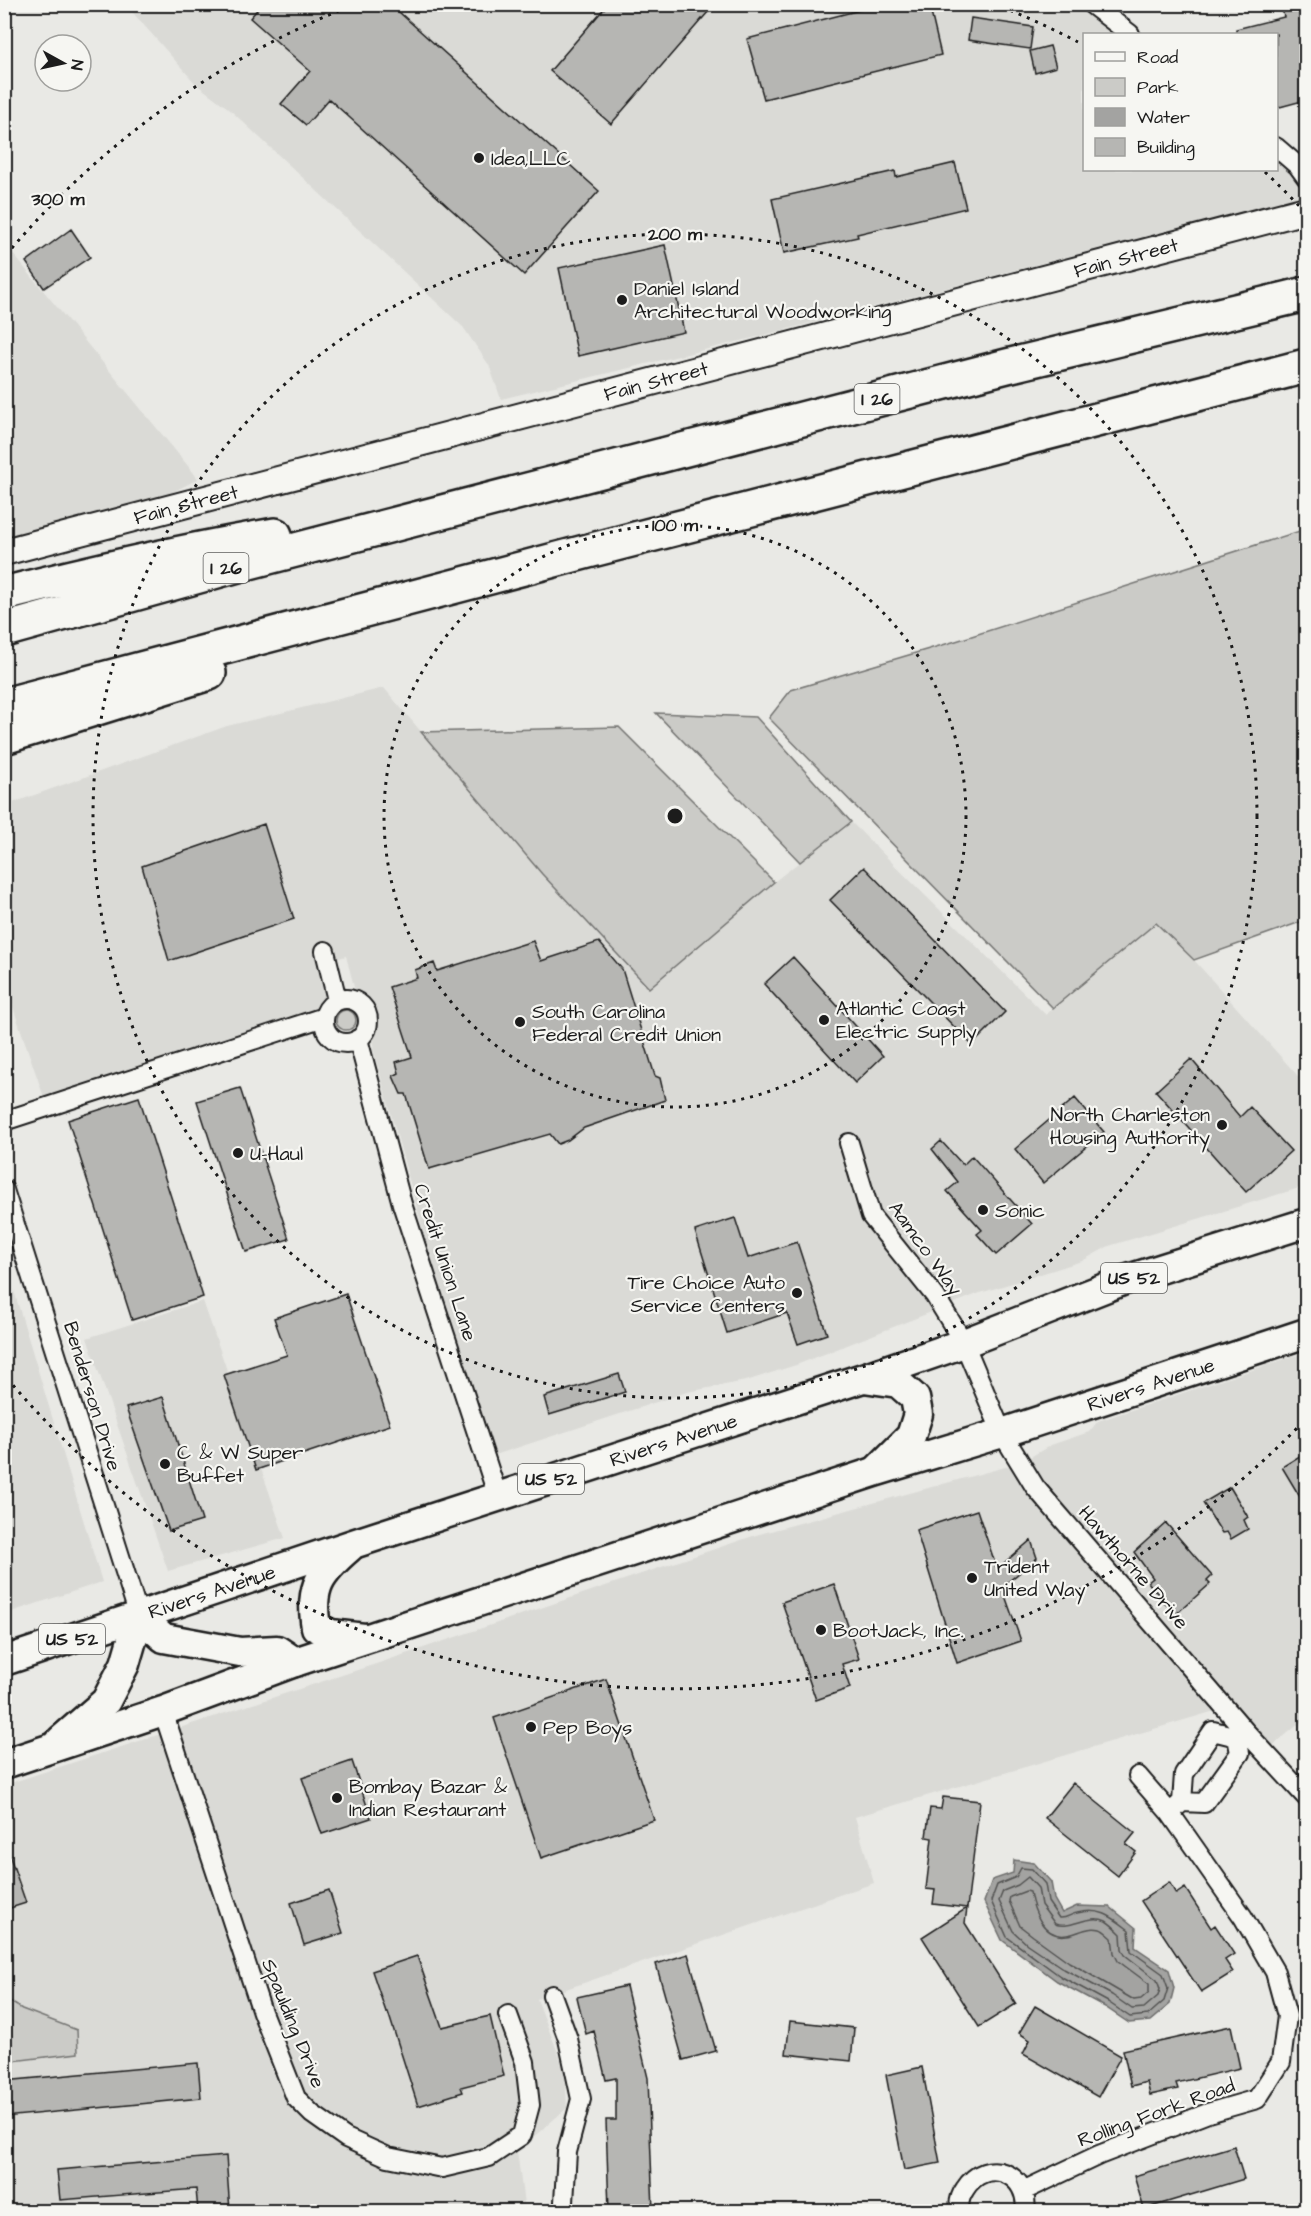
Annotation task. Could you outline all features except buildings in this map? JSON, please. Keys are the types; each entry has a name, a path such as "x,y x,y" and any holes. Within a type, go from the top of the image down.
{"highway":[{"name":"I 26","path":"4,630 249,562 1007,366 1306,294"},
{"path":"4,705 492,576 1306,366"},
{"path":"4,594 102,568 190,550 368,519 449,510"},
{"path":"4,737 414,607 492,576"}],"main road":[{"name":"Rivers Avenue","path":"4,1661 356,1543 863,1378 964,1343 1125,1280 1306,1223"},
{"name":"Rivers Avenue","path":"4,1764 163,1711 295,1662 1306,1333"},
{"path":"863,1378 898,1383 915,1398 918,1414 911,1436 874,1472"},
{"path":"356,1543 332,1563 317,1584 312,1605 316,1627 331,1634 368,1639"},
{"path":"52,1748 106,1701 125,1664 139,1616 164,1638 240,1652 277,1650 295,1662"}],"street":[{"path":"1091,4 1129,33"},
{"path":"1278,149 1302,170 1306,177"},
{"name":"Fain Street","path":"4,552 1306,210"},
{"path":"325,951 337,1000"},
{"path":"344,999 358,1003 366,1014 366,1028 358,1039 344,1042 331,1037 324,1024 327,1010 337,1000 344,999"},
{"path":"4,1120 324,1017"},
{"name":"Credit Union Lane","path":"358,1039 402,1204 498,1497"},
{"name":"Aamco Way","path":"849,1143 871,1216 935,1296 964,1343"},
{"name":"Benderson Drive","path":"4,1190 139,1616"},
{"name":"Hawthorne Drive","path":"964,1343 1002,1433 1035,1487 1241,1734 1306,1797"},
{"name":"Spaulding Drive","path":"163,1711 263,2016 296,2098 312,2114 346,2138 388,2157 442,2168 489,2157 522,2135 530,2105 525,2062 508,2015"},
{"path":"1213,1731 1241,1734 1240,1753 1204,1803 1176,1808 1184,1774 1213,1731"},
{"name":"Rolling Fork Road","path":"1023,2191 1099,2154 1208,2113 1257,2099 1281,2062 1287,2016 1275,1972 1176,1808 1138,1776"},
{"path":"552,1995 568,2039 581,2099 567,2151 565,2211"},
{"path":"960,2211 960,2196 971,2179 980,2173 1001,2172 1010,2176 1023,2191 1025,2211"}],"shaded area":[{"path":"126,5 1091,5 1129,33 1083,33 1083,171 1278,171 1278,148 1306,177 1306,195 749,339 501,399 489,365 463,327 228,108 196,84"},
{"path":"4,243 198,479 167,495 5,537"},
{"path":"384,688 542,874 762,891 851,822 1046,1015 1156,923 1194,960 1306,1085 1306,1186 1109,1246 1082,1261 980,1293 796,1365 746,1381 687,1392 486,1458 373,1049 377,1010 356,994 346,956 319,964 327,996 321,1000 314,1012 47,1106 5,984 4,806 227,726"},
{"path":"4,1258 102,1582 5,1614 4,1614"},
{"path":"203,1301 285,1538 168,1571 87,1338"},
{"path":"1306,1352 1306,1718 1265,1752 1225,1708 855,1817 874,1883 537,1999 565,2071 567,2108 517,2151 525,2211 5,2211 4,1785 379,1663 756,1535 1020,1463 1051,1445 1089,1432 1098,1421"}],"green space":[{"path":"1306,529 1306,920 1194,960 1156,923 1053,1008 769,718 791,690 956,641"},
{"path":"656,713 756,717 851,822 800,862"},
{"path":"619,727 774,882 649,988 542,874 421,732"},
{"path":"342,1010 350,1010 356,1016 356,1024 350,1030 342,1030 336,1024 336,1016"},
{"path":"4,1998 22,2009 77,2030 78,2053 5,2062"}],"water":[{"path":"1014,1860 1034,1863 1051,1882 1054,1899 1062,1913 1077,1906 1110,1907 1136,1928 1135,1947 1169,1970 1174,1988 1170,2004 1150,2021 1129,2023 1057,1981 1002,1940 984,1902 992,1880 1013,1873"}],"place":[{"name":"Idea,LLC","path":"479,158"},
{"name":"Daniel Island Architectural Woodworking","path":"622,300"},
{"name":"Atlantic Coast Electric Supply","path":"824,1020"},
{"name":"South Carolina Federal Credit Union","path":"520,1022"},
{"name":"North Charleston Housing Authority","path":"1222,1125"},
{"name":"U-Haul","path":"238,1153"},
{"name":"Sonic","path":"983,1210"},
{"name":"Tire Choice Auto Service Centers","path":"797,1293"},
{"name":"C & W Super Buffet","path":"165,1464"},
{"name":"Trident United Way","path":"972,1578"},
{"name":"BootJack, Inc.","path":"821,1630"},
{"name":"Pep Boys","path":"531,1727"},
{"name":"Bombay Bazar & Indian Restaurant","path":"337,1798"}]}
